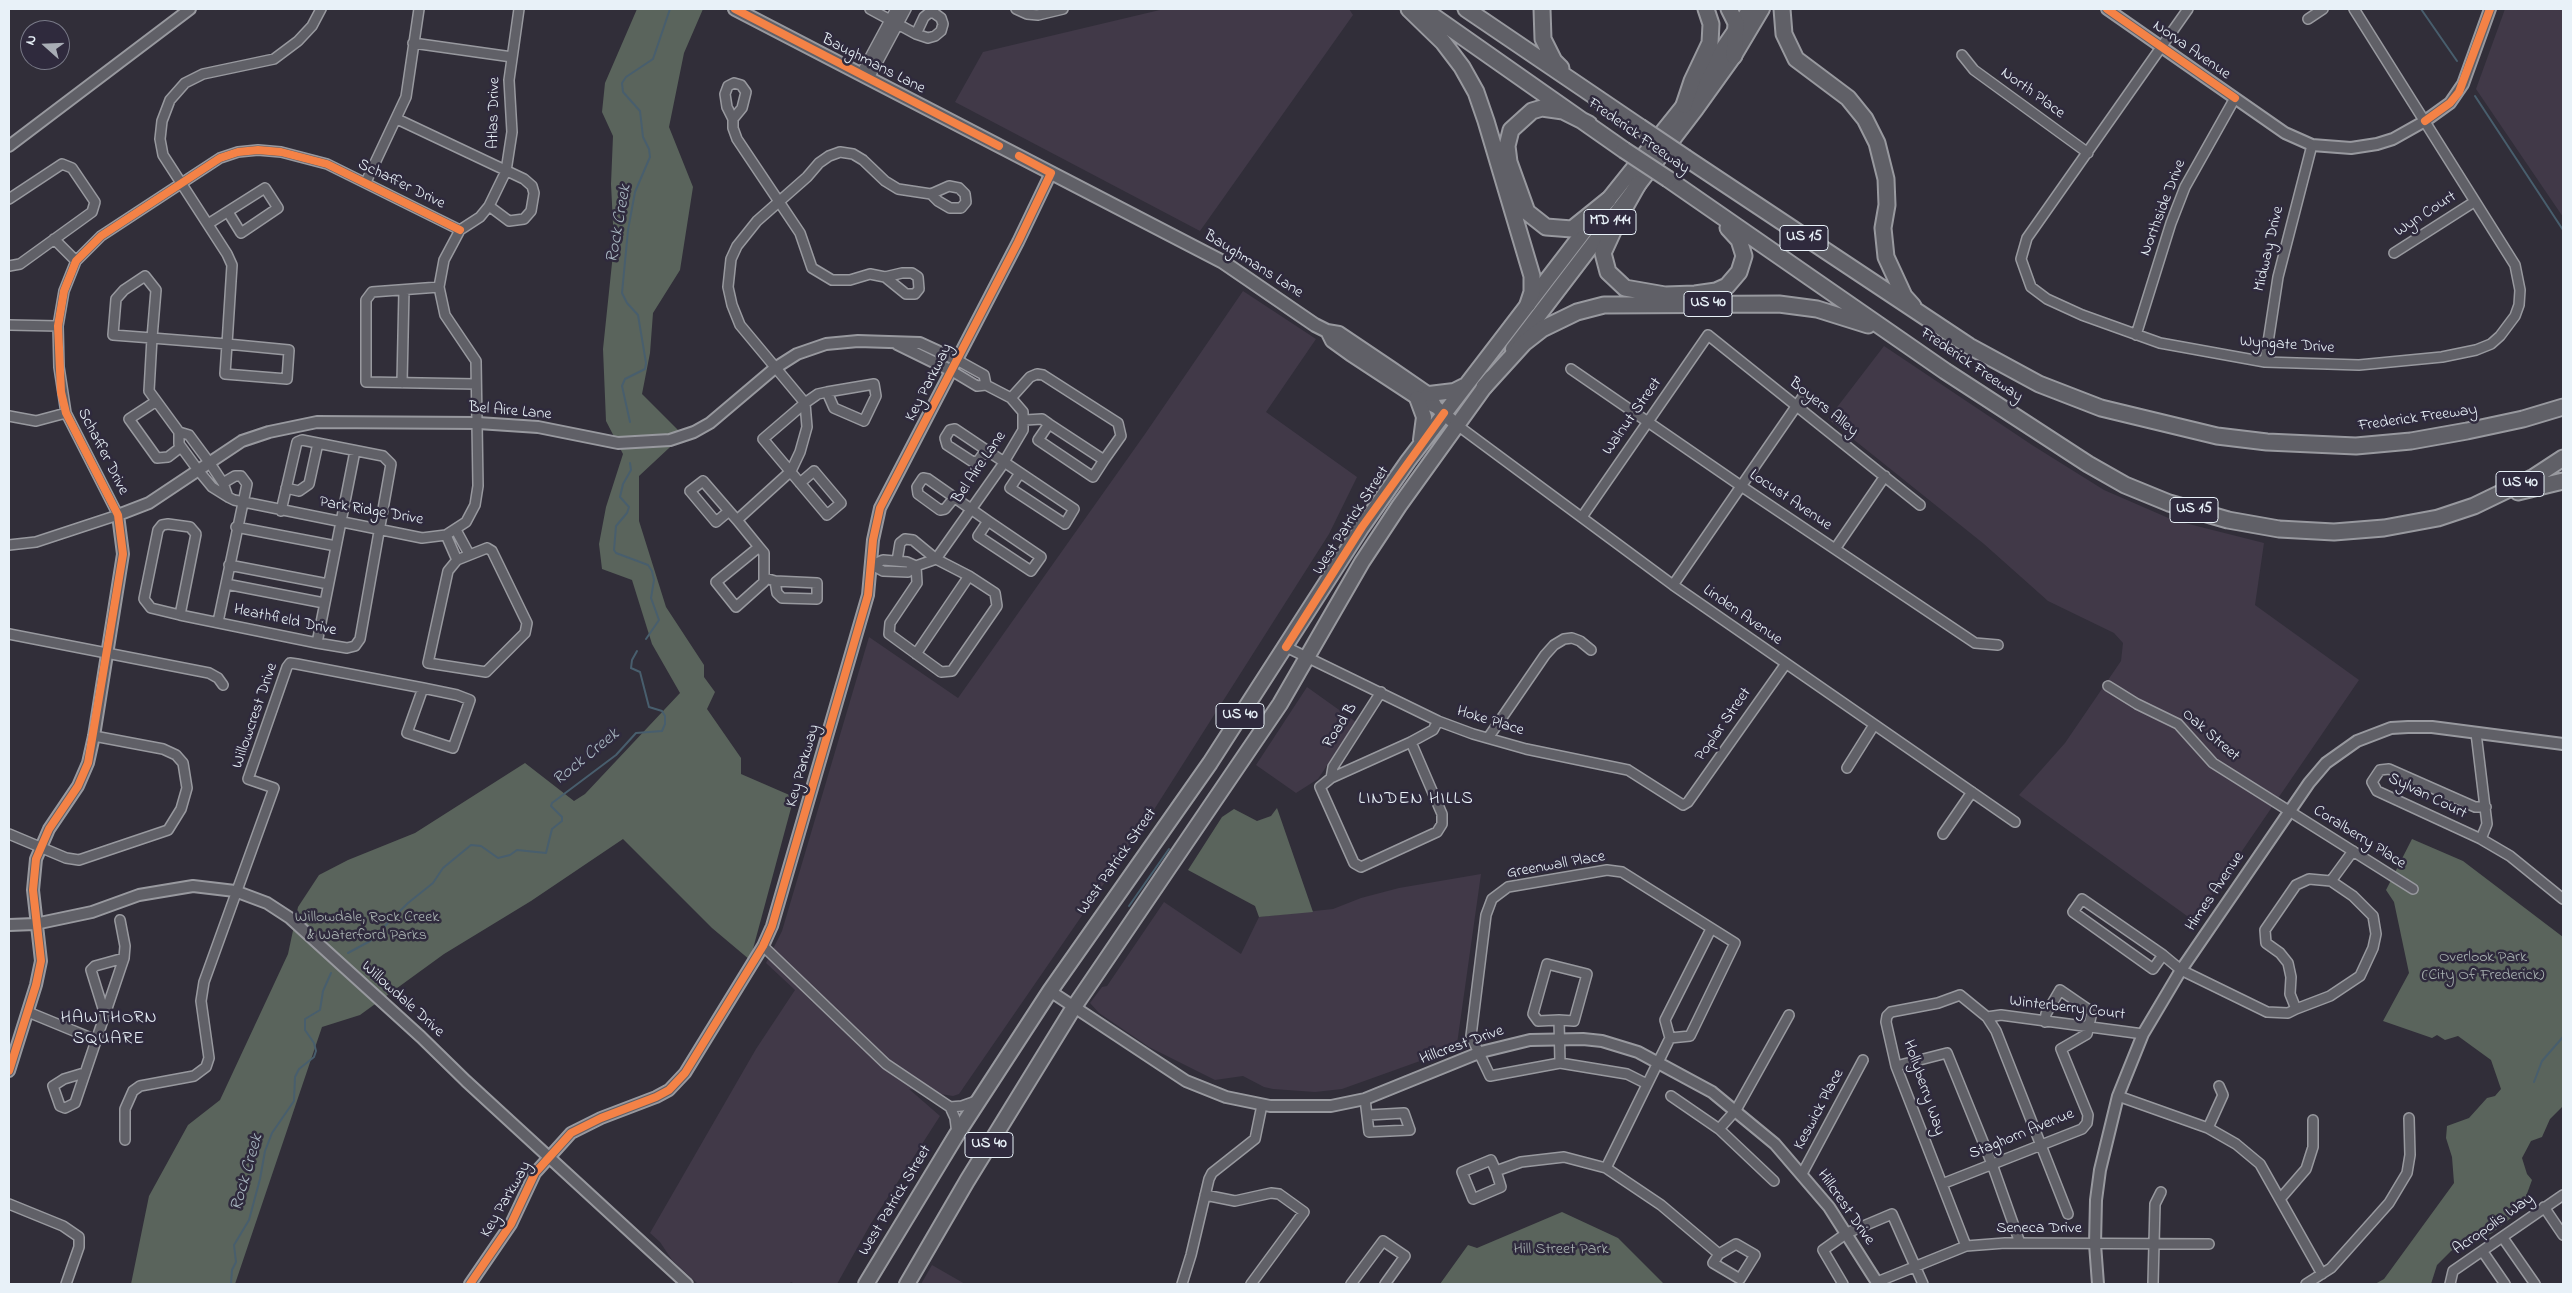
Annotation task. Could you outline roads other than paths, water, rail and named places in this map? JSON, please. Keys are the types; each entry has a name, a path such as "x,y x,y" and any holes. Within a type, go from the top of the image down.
{"highway":[{"path":"1409,9 1443,42 1462,67 1476,92 1532,276 1532,292 1528,304"},
{"name":"Frederick Freeway","path":"1423,9 1945,371 2088,464 2125,485 2169,503 2228,520 2279,529 2334,532 2410,524 2438,518 2474,506 2534,477 2563,458"},
{"name":"Frederick Freeway","path":"1466,9 1922,316 2018,374 2101,408 2217,436 2267,442 2356,446 2411,441 2467,431 2523,419 2563,407"},
{"path":"1542,9 1541,31 1554,61 1599,100"},
{"name":"US 40","path":"1684,105 1692,81 1710,44 1711,24 1706,9"},
{"path":"1729,9 1736,23 1734,56"},
{"path":"1782,9 1784,34 1796,59 1848,98 1865,119 1877,143 1886,179 1886,205 1883,228 1886,257 1904,296 1922,316"},
{"path":"1589,124 1563,112 1542,108 1532,110 1510,130 1507,146 1509,162 1527,212 1546,227 1572,228 1608,200"},
{"path":"1638,184 1620,216 1603,253 1608,272 1625,288 1665,295 1716,291 1726,286 1739,272 1744,256 1739,240 1714,212"},
{"name":"US 40","path":"1484,387 1524,343 1542,329 1577,312 1616,304 1780,304 1817,309 1870,326 1945,371"},
{"name":"US 15","path":"2474,506 2563,481"}],"main road":[{"name":"Baughmans Lane","path":"735,9 1223,262 1326,331 1339,333 1423,396 1457,425"},
{"name":"West Patrick Street","path":"866,1284 957,1134 1050,991 1210,763 1362,527 1420,445 1440,410 1467,384 1608,200 1684,105 1750,9"},
{"name":"West Patrick Street","path":"908,1284 966,1182 1074,1008 1265,727 1309,658 1362,562 1484,387 1734,56 1762,9"},
{"path":"1420,445 1424,417 1423,396 1454,391 1467,384"}],"street":[{"path":"9,146 190,9"},
{"path":"155,402 129,420 157,458 168,456 181,447 179,432 155,402 149,391 148,382 152,338 156,290 145,276 124,290 116,299 113,335 152,338 227,344 289,350 287,378 225,374 227,344 232,265 163,155 160,139 162,121 170,100 185,84 203,74 274,58 298,41 312,26 320,9"},
{"path":"366,182 406,97 418,9"},
{"name":"Atlas Drive","path":"460,230 475,220 489,206 506,171 512,132 508,97 519,9"},
{"path":"870,9 916,34"},
{"path":"894,21 896,9"},
{"path":"865,76 894,21 906,9"},
{"path":"1016,9 1028,14 1038,15 1063,9"},
{"name":"Norva Avenue","path":"2107,9 2160,48 2285,133 2312,145 2351,148 2377,144 2425,121 2450,103 2459,92 2490,9"},
{"name":"Wyngate Drive","path":"2188,9 2028,238 2021,259 2023,269 2031,286 2038,294 2082,315 2136,335 2176,347 2265,362 2359,365 2442,357 2491,344 2515,316 2519,305 2520,290 2515,265 2354,9"},
{"path":"2308,19 2323,9"},
{"path":"414,43 512,57"},
{"name":"North Place","path":"1962,55 1974,70 2088,152"},
{"name":"Northside Drive","path":"2136,335 2171,223 2185,187 2235,98"},
{"path":"397,119 506,171 532,186 534,193 531,211 524,219 509,221 489,206"},
{"path":"733,119 733,128 737,139 800,233 812,268 832,280 870,274 885,277"},
{"name":"Midway Drive","path":"2265,362 2278,277 2312,145"},
{"name":"Schaffer Drive","path":"9,1071 28,1012 41,961 35,924 33,890 36,859 49,829 78,786 88,763 123,554 118,515 66,413 59,367 58,326 64,291 76,261 101,236 220,158 238,152 258,150 310,158 366,182 460,230"},
{"path":"737,520 778,485 791,471 806,434 807,414 805,402 740,325 732,305 728,286 731,259 737,246 757,220 780,202 819,163 829,156 840,152 853,154 858,157 885,181 898,189 931,194"},
{"path":"9,199 62,164 72,168 95,202 92,212 20,264 9,266"},
{"name":"Key Parkway","path":"470,1284 511,1224 535,1173 572,1133 586,1124 651,1100 677,1083 695,1060 763,946 772,926 868,595 873,540 880,508 952,371 1051,173"},
{"path":"208,224 265,188 278,208 241,233 228,212"},
{"name":"Wyn Court","path":"2394,253 2474,202"},
{"path":"460,230 444,260 439,287 372,292 366,300 366,382 476,384"},
{"path":"54,239 76,261"},
{"name":"Park Ridge Drive","path":"181,447 212,487 228,497 241,502 422,538 446,535 456,530 466,522 475,505 478,486 476,361 445,315 439,287"},
{"path":"402,383 404,290"},
{"path":"9,325 58,326"},
{"name":"Boyers Alley","path":"1708,335 1920,505"},
{"name":"Walnut Street","path":"1582,517 1708,335"},
{"name":"Bel Aire Lane","path":"118,515 149,503 242,441 269,432 317,422 478,424 538,428 618,443 670,440 694,432 710,422 775,368 797,354 826,344 858,341 920,343 984,375 986,385"},
{"name":"Bel Aire Lane","path":"891,341 978,386 986,385 1011,398 1020,407 1025,420 1023,430 1004,463 936,559"},
{"name":"Locust Avenue","path":"1571,369 1975,644 1998,645"},
{"path":"1011,398 1030,377 1037,374 1043,375 1118,423 1121,436 1093,477 1038,440 1049,424"},
{"path":"800,482 814,471 841,503 828,515 763,439 805,402 818,394 827,392 874,384 876,396 864,421 834,408 827,392"},
{"path":"1673,585 1804,395"},
{"path":"9,416 36,421 66,413"},
{"path":"1025,420 1037,418 1049,424 1104,460"},
{"name":"Linden Avenue","path":"1457,425 1784,665 2015,822"},
{"path":"986,450 978,461 973,462 947,445 945,438 950,430 955,428 1074,509 1064,524 1010,488 1020,474"},
{"path":"179,432 189,435 223,483 228,497"},
{"path":"281,511 297,442 302,440 355,451 317,643"},
{"path":"286,488 299,491 310,484 318,443"},
{"name":"Heathfield Drive","path":"180,614 196,534 190,528 168,524 162,525 158,530 144,599 151,608 317,643 347,648 355,646 360,639 392,464 383,456 355,451"},
{"path":"218,622 236,526 245,492 245,480 241,476 235,476 223,483"},
{"path":"1835,549 1884,476"},
{"path":"729,511 716,522 690,491 703,481 737,520 759,547 766,558 765,578 761,586 736,607 716,582 759,547"},
{"path":"954,498 970,509 988,521 1041,557 1031,571 978,536 988,521"},
{"path":"9,545 23,546 118,515"},
{"path":"236,526 336,546"},
{"path":"456,530 469,554"},
{"path":"446,535 457,560"},
{"path":"897,560 900,543 907,539 915,542 936,559 969,576 995,594 997,606 952,671 940,672 889,634 890,623 917,583 916,566"},
{"path":"487,548 492,551 528,623 525,633 486,672 428,663 448,571 457,560 469,554 487,548"},
{"path":"872,565 883,571 908,572 916,566 936,559"},
{"path":"872,565 883,560 897,560 916,566"},
{"path":"229,565 328,584"},
{"path":"916,654 969,576"},
{"path":"765,578 775,581 817,583 817,599 782,598 778,593 775,581"},
{"path":"226,584 324,603"},
{"path":"9,634 209,673 218,678 223,685"},
{"path":"1488,738 1545,655 1554,645 1564,639 1572,638 1580,641 1591,650"},
{"name":"Hoke Place","path":"1286,647 1438,721 1526,749 1628,770 1677,804 1683,805 1688,802"},
{"name":"Willowcrest Drive","path":"235,891 274,788 248,779 290,663 423,688 470,700 453,748 407,733 423,688"},
{"name":"Poplar Street","path":"1688,802 1784,665"},
{"name":"Oak Street","path":"2108,686 2178,724 2213,763 2289,813"},
{"name":"Road B","path":"1381,692 1333,767 1331,778 1320,787 1354,863 1361,867 1437,832 1442,824 1442,814 1411,742"},
{"path":"1331,778 1411,742 1433,730 1438,721"},
{"path":"1847,768 1874,726"},
{"name":"Himes Avenue","path":"2098,1284 2095,1244 2096,1200 2100,1170 2118,1096 2143,1034 2180,970 2326,763 2357,741 2391,728 2408,726 2563,744"},
{"path":"2476,733 2487,824 2481,839 2510,856 2563,899"},
{"path":"9,834 66,858 84,859 168,830 181,809 186,788 183,763 176,755 163,749 94,736"},
{"name":"Sylvan Court","path":"2481,839 2377,791 2372,782 2380,770 2389,769 2475,807 2486,807"},
{"path":"1943,834 1972,792"},
{"name":"Coralberry Place","path":"2289,813 2413,889"},
{"path":"2331,881 2353,851"},
{"name":"Greenwall Place","path":"1560,1063 1490,1076 1472,1036 1478,974 1489,904 1502,890 1525,884 1607,870 1622,872 1735,943 1690,1036 1670,1038"},
{"path":"2163,955 2153,969 2073,912 2082,899 2163,955 2180,970 2267,1012 2280,1015 2296,1009 2330,996 2360,976 2373,948 2376,934 2373,916 2353,896 2331,881 2310,879 2296,884 2265,930 2266,943 2280,953 2288,963 2291,977 2290,994 2296,1009"},
{"name":"Willowdale Drive","path":"9,925 35,924 92,912 163,890 193,886 235,891 267,903 290,918 687,1284"},
{"path":"125,1140 124,1109 133,1091 140,1086 194,1076 206,1067 209,1058 201,1001 204,982 235,891"},
{"path":"84,1073 124,958 124,940 120,920"},
{"path":"1606,1168 1670,1038 1665,1020 1711,929"},
{"path":"763,946 886,1064 950,1106 962,1106 979,1100"},
{"path":"105,1014 91,970 95,966 124,958"},
{"path":"1547,964 1587,974 1574,1021 1559,1020 1538,1021 1533,1014 1547,964"},
{"path":"2045,1022 2046,1014 2060,990 2092,1012 2090,1027"},
{"name":"Hillcrest Drive","path":"1050,991 1186,1081 1226,1097 1262,1105 1313,1107 1365,1099 1480,1052 1530,1040 1559,1038 1602,1041 1638,1052 1658,1061 1712,1092 1776,1144 1802,1174 1847,1233 1877,1283"},
{"name":"Hollyberry Way","path":"1966,1246 1896,1066 1886,1022 1887,1016 1891,1012 1938,1003 1960,995 1987,1017"},
{"path":"28,1012 96,1040"},
{"path":"1719,1128 1736,1110 1789,1014"},
{"name":"Winterberry Court","path":"1987,1017 2000,1015 2143,1034"},
{"path":"1987,1017 1996,1031 2068,1214"},
{"path":"1559,1020 1560,1063 1627,1074 1647,1084"},
{"name":"Staghorn Avenue","path":"1942,1184 2082,1129 2087,1123 2088,1115 2061,1049 2083,1038 2090,1027"},
{"path":"1896,1066 1947,1053 1992,1164 2020,1243"},
{"name":"Keswick Place","path":"1802,1174 1863,1060"},
{"path":"2208,1128 2222,1095 2219,1086"},
{"path":"1670,1096 1719,1128 1774,1181"},
{"path":"2118,1096 2208,1128 2236,1144 2260,1164 2322,1274"},
{"path":"1365,1099 1369,1132 1410,1130 1404,1113 1368,1115"},
{"path":"1182,1284 1212,1173 1255,1139 1262,1105"},
{"path":"950,1106 955,1118 957,1134"},
{"path":"2306,1284 2331,1268 2389,1203 2407,1173 2410,1155 2409,1118"},
{"path":"2280,1199 2306,1169 2313,1147 2313,1120"},
{"path":"1496,1171 1521,1162 1564,1157 1606,1168 1661,1205 1719,1254"},
{"path":"1491,1160 1496,1171 1501,1187 1473,1199 1462,1172 1491,1160"},
{"path":"1205,1195 1235,1201 1248,1200 1272,1192 1279,1194 1304,1212 1251,1284"},
{"path":"2153,1284 2155,1204 2161,1192"},
{"name":"Acropolis Way","path":"2450,1284 2453,1271 2563,1195"},
{"path":"9,1204 62,1226 79,1236 79,1247 66,1284"},
{"path":"2544,1207 2563,1235"},
{"path":"1843,1284 1823,1250 1847,1233 1892,1214 1923,1284"},
{"path":"2503,1238 2535,1284"},
{"path":"1351,1284 1383,1241 1405,1256 1385,1284"},
{"name":"Seneca Drive","path":"1877,1283 1966,1246 2020,1243 2209,1244"},
{"path":"1736,1244 1755,1255 1740,1279 1713,1263 1719,1254 1736,1244"},
{"path":"2483,1252 2505,1284"}],"waterway":[{"name":"Rock Creek","path":"630,422 622,386 625,379 645,369 646,363 638,315 627,303 622,293 628,230 635,192 650,157 649,149 643,137 640,111 623,92 622,83 626,77 653,59 670,9"},
{"path":"2421,9 2457,61"},
{"path":"2475,96 2563,230"},
{"path":"1927,339 1940,347"},
{"name":"Rock Creek","path":"630,463 631,470 623,484 620,497 629,507 627,513 616,526 614,550 616,553 648,565 652,571 654,580 651,598 659,620 646,639"},
{"name":"Rock Creek","path":"348,953 370,941 408,903 433,883 443,868 471,845 481,846 498,858 510,855 517,850 546,853 552,829 562,821 562,817 551,806 552,803 616,755 636,733 662,731 665,724 665,716 662,711 649,707 640,672 631,668 632,660 637,651"},
{"path":"1129,906 1169,849"},
{"name":"Rock Creek","path":"231,1284 232,1270 236,1262 234,1245 249,1220 265,1151 272,1133 294,1101 295,1077 299,1069 314,1057 316,1051 314,1043 305,1030 305,1019 320,1010 323,991 331,973"},
{"path":"2534,1082 2542,1061 2563,1037"}],"district":[{"name":"LINDEN HILLS","path":"1416,800"},
{"name":"HAWTHORN SQUARE","path":"109,1029"}],"park label":[{"name":"Willowdale, Rock Creek & Waterford Parks","path":"367,927"},
{"name":"Overlook Park (City Of Frederick)","path":"2483,967"},
{"name":"Hill Street Park","path":"1561,1250"}]}
